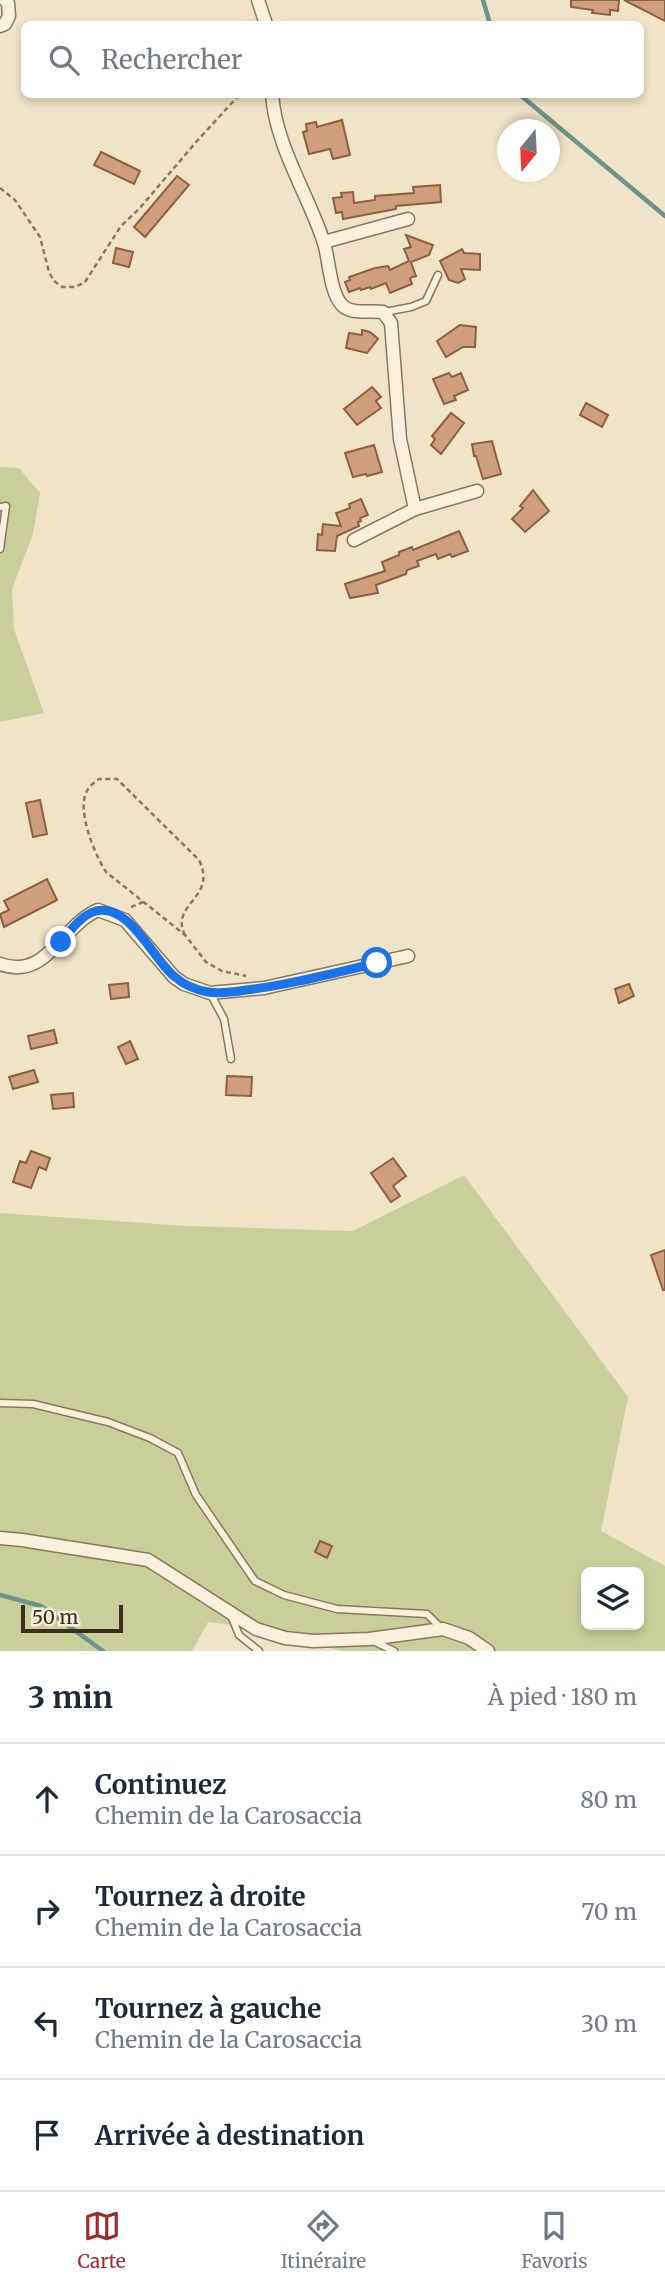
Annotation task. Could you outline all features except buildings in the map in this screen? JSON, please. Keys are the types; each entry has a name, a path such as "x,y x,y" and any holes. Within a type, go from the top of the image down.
{"street":[{"path":"0,26 5,24 9,16 8,3 5,0"},
{"path":"258,0 265,21"},
{"path":"273,98 276,122 292,169 324,242 337,299 344,308 352,311 383,313 391,323 400,439 415,509"},
{"path":"324,242 408,219"},
{"path":"354,540 415,509 477,491"},
{"path":"0,964 18,967 34,964 48,955 76,924 98,910 125,920 174,977 184,984 210,993 264,988 408,956"},
{"path":"0,1538 48,1543 148,1560 256,1629 285,1638 313,1641 369,1639 443,1629 469,1639 488,1651"}],"lane":[{"path":"383,313 411,307 426,300 438,275"},
{"path":"0,507 6,506 0,550"},
{"path":"210,993 224,1019 231,1059"},
{"path":"0,1403 33,1404 108,1422 150,1438 178,1453 197,1494 256,1581 284,1595 337,1609 427,1614 443,1629"},
{"path":"231,1613 239,1635 259,1651"},
{"path":"369,1639 394,1651"}],"path":[{"path":"0,188 21,208 40,237 54,281 62,287 75,287 85,282 121,226 236,98"},
{"path":"185,935 106,872 97,858 86,821 84,801 87,789 99,779 117,779 199,860 204,869 205,880 201,891 182,915 180,926 206,962 222,971 261,976 264,988"}],"green space":[{"path":"0,467 19,468 40,493 33,534 12,589 14,629 44,713 0,722"},
{"path":"464,1175 628,1397 601,1531 665,1566 665,1651 340,1651 285,1632 208,1622 192,1651 0,1651 0,1213 187,1226 353,1231"}],"waterway":[{"path":"483,0 489,21"},
{"path":"524,98 665,216"},
{"path":"0,1595 41,1606 103,1651"}],"route":[{"path":"61,942 88,914 98,910 105,911 125,920 135,929 174,977 184,984 210,993 264,988 377,963"}]}
